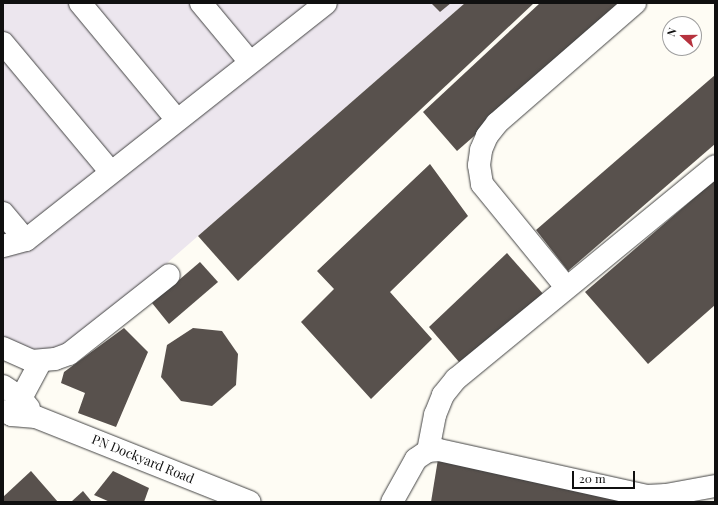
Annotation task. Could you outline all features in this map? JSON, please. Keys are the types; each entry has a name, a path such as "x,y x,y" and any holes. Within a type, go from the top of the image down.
{"street":[{"path":"80,3 177,120"},
{"path":"201,3 250,62"},
{"path":"566,287 482,184 478,165 481,150 487,136 497,123 635,3"},
{"path":"3,246 26,240 320,5"},
{"path":"3,43 111,172"},
{"path":"428,451 435,415 443,396 456,379 715,166"},
{"path":"3,213 26,240"},
{"path":"3,348 26,360 41,361 69,354 170,276"},
{"path":"10,402 41,361"},
{"name":"PN Dockyard Road","path":"10,402 36,416 250,502"},
{"path":"392,502 416,459 428,451 439,450 647,496 715,486"}],"shaded area":[{"path":"3,3 465,3 88,332 67,347 41,350 15,347 3,340"}],"building":[{"path":"431,3 451,3 440,12"},
{"path":"465,3 534,3 238,281 198,236"},
{"path":"540,3 627,3 457,151 423,112"},
{"path":"715,75 715,144 568,271 536,230"},
{"path":"430,164 468,216 390,292 432,339 371,399 301,322 334,289 317,271"},
{"path":"715,180 715,305 648,364 585,292"},
{"path":"507,253 545,296 465,369 429,327"},
{"path":"200,262 218,282 169,324 152,303"},
{"path":"124,328 148,352 116,427 78,413 85,393 61,383 64,372"},
{"path":"193,328 222,331 238,354 236,385 212,406 181,401 161,377 167,345"},
{"path":"438,459 643,502 431,502"},
{"path":"31,471 58,502 3,502 3,497"},
{"path":"113,471 149,488 144,502 110,502 94,495"},
{"path":"83,491 92,502 71,502"}]}
